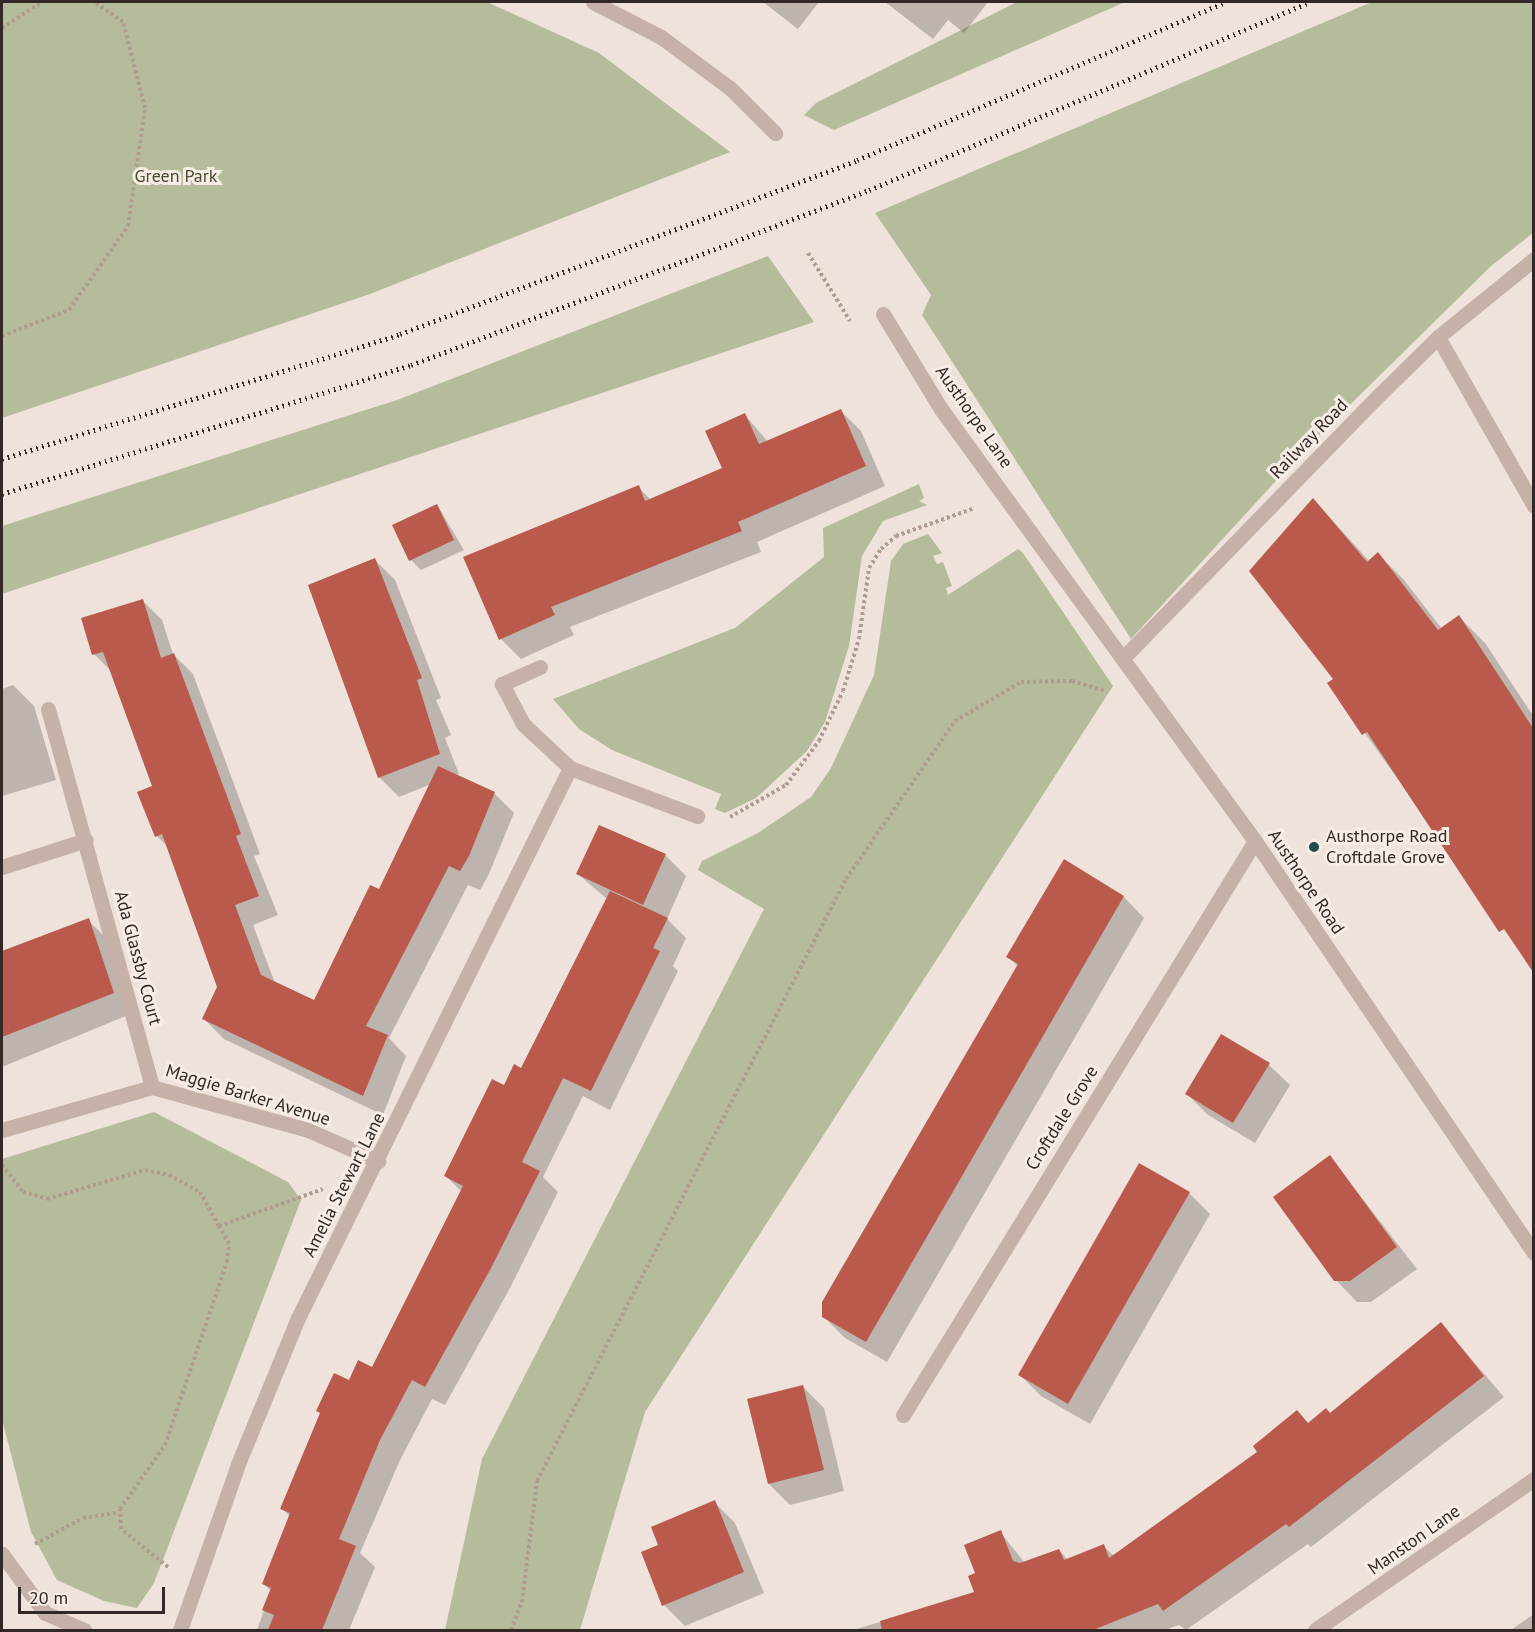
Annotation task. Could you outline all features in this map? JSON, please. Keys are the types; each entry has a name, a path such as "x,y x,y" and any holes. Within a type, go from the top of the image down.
{"street":[{"path":"593,2 661,37 730,88 776,133"},
{"name":"Railway Road","path":"1124,657 1438,337 1533,259"},
{"name":"Austhorpe Lane","path":"884,314 941,409 1039,539"},
{"path":"1438,337 1533,506"},
{"name":"Austhorpe Road","path":"1039,539 1255,841 1533,1253"},
{"path":"540,667 502,684 524,724 570,768 697,816"},
{"name":"Ada Glassby Court","path":"48,709 86,840 152,1087"},
{"name":"Amelia Stewart Lane","path":"180,1630 193,1584 298,1318 378,1161 570,768"},
{"path":"2,867 86,840"},
{"name":"Croftdale Grove","path":"903,1416 1255,841"},
{"name":"Maggie Barker Avenue","path":"2,1130 152,1087 308,1130 378,1161"},
{"name":"Manston Lane","path":"1315,1630 1533,1479"},
{"path":"2,1554 45,1613 84,1630"}],"path":[{"path":"2,28 42,2"},
{"path":"2,336 69,310 128,226 145,108 123,22 94,2"},
{"path":"808,253 851,324"},
{"path":"697,816 715,823 746,810 786,784 819,741 843,691 859,639 869,568 880,549 934,520 1006,497"},
{"path":"511,1630 522,1602 537,1481 846,879 955,721 1021,682 1072,681 1159,708"},
{"path":"219,1226 301,1200 378,1161"},
{"path":"2,1165 23,1192 47,1198 145,1170 169,1175 200,1192 229,1244 227,1262 165,1445 119,1512 83,1518 28,1545"},
{"path":"119,1512 126,1536 193,1584"}],"green space":[{"name":"Green Park","path":"2,2 487,2 599,53 730,152 370,294 2,418"},
{"path":"1017,2 1125,2 834,130 804,115 816,103"},
{"path":"1372,2 1533,2 1533,233 1491,266 1306,448 1131,639 922,315 931,295 875,213"},
{"path":"768,256 814,322 2,594 2,526 397,400"},
{"path":"919,484 924,498 919,501 927,505 883,521 862,556 849,646 825,722 807,751 756,798 725,813 715,809 721,794 612,750 579,729 553,699 735,628 824,557 823,528"},
{"path":"928,534 942,553 933,556 937,564 943,562 952,586 946,588 948,595 1018,549 1023,553 1113,686 645,1412 580,1630 445,1630 482,1459 764,909 698,870 702,861 758,833 811,797 831,768 874,675 891,561 903,544"},
{"path":"154,1112 288,1182 301,1200 154,1583 137,1608 104,1601 57,1580 31,1532 2,1419 2,1159"}],"building":[{"path":"841,409 866,466 738,522 742,531 551,607 555,615 499,640 463,557 639,485 645,501 722,468 705,431 745,413 759,444"},
{"path":"1313,498 1367,562 1378,552 1438,630 1459,615 1533,728 1533,972 1504,929 1499,932 1367,732 1362,735 1327,683 1333,679 1249,571"},
{"path":"437,504 454,540 409,561 392,525"},
{"path":"375,558 422,678 417,680 440,754 378,778 308,585"},
{"path":"143,599 161,658 174,653 241,834 236,836 259,896 235,905 261,975 314,1000 370,885 379,889 438,766 495,792 469,856 460,871 449,866 366,1026 388,1035 363,1096 202,1019 217,987 162,834 155,837 137,792 152,786 103,652 92,655 81,618"},
{"path":"599,825 666,854 643,905 576,874"},
{"path":"1064,859 1124,896 866,1342 822,1317 822,1302 1018,964 1006,957"},
{"path":"610,891 668,918 653,948 660,951 591,1091 563,1078 522,1162 540,1171 491,1268 425,1387 412,1380 380,1440 339,1539 356,1546 322,1630 268,1630 274,1615 262,1610 271,1588 262,1584 290,1513 280,1509 320,1413 316,1411 334,1373 349,1380 358,1360 372,1367 463,1186 444,1176 492,1079 504,1085 514,1064 521,1068"},
{"path":"89,918 114,993 2,1037 2,951"},
{"path":"1221,1034 1270,1063 1233,1123 1185,1094"},
{"path":"1330,1155 1397,1247 1350,1281 1334,1281 1273,1197"},
{"path":"1139,1163 1190,1192 1068,1404 1018,1375"},
{"path":"1441,1322 1484,1376 1289,1527 1286,1524 1163,1611 1158,1604 1093,1630 882,1630 880,1621 974,1592 968,1576 975,1573 964,1545 1001,1530 1013,1561 1020,1563 1059,1549 1064,1560 1104,1544 1109,1558 1257,1452 1253,1446 1297,1410 1308,1423 1326,1408 1330,1413"},
{"path":"803,1385 824,1470 768,1484 747,1399"},
{"path":"715,1500 744,1572 662,1606 641,1552 658,1545 651,1527"}],"railway":[{"path":"2,459 400,334 857,160 1226,2"},
{"path":"2,494 411,365 869,190 1310,2"}],"place":[{"name":"Austhorpe Road Croftdale Grove","path":"1314,847"}]}
